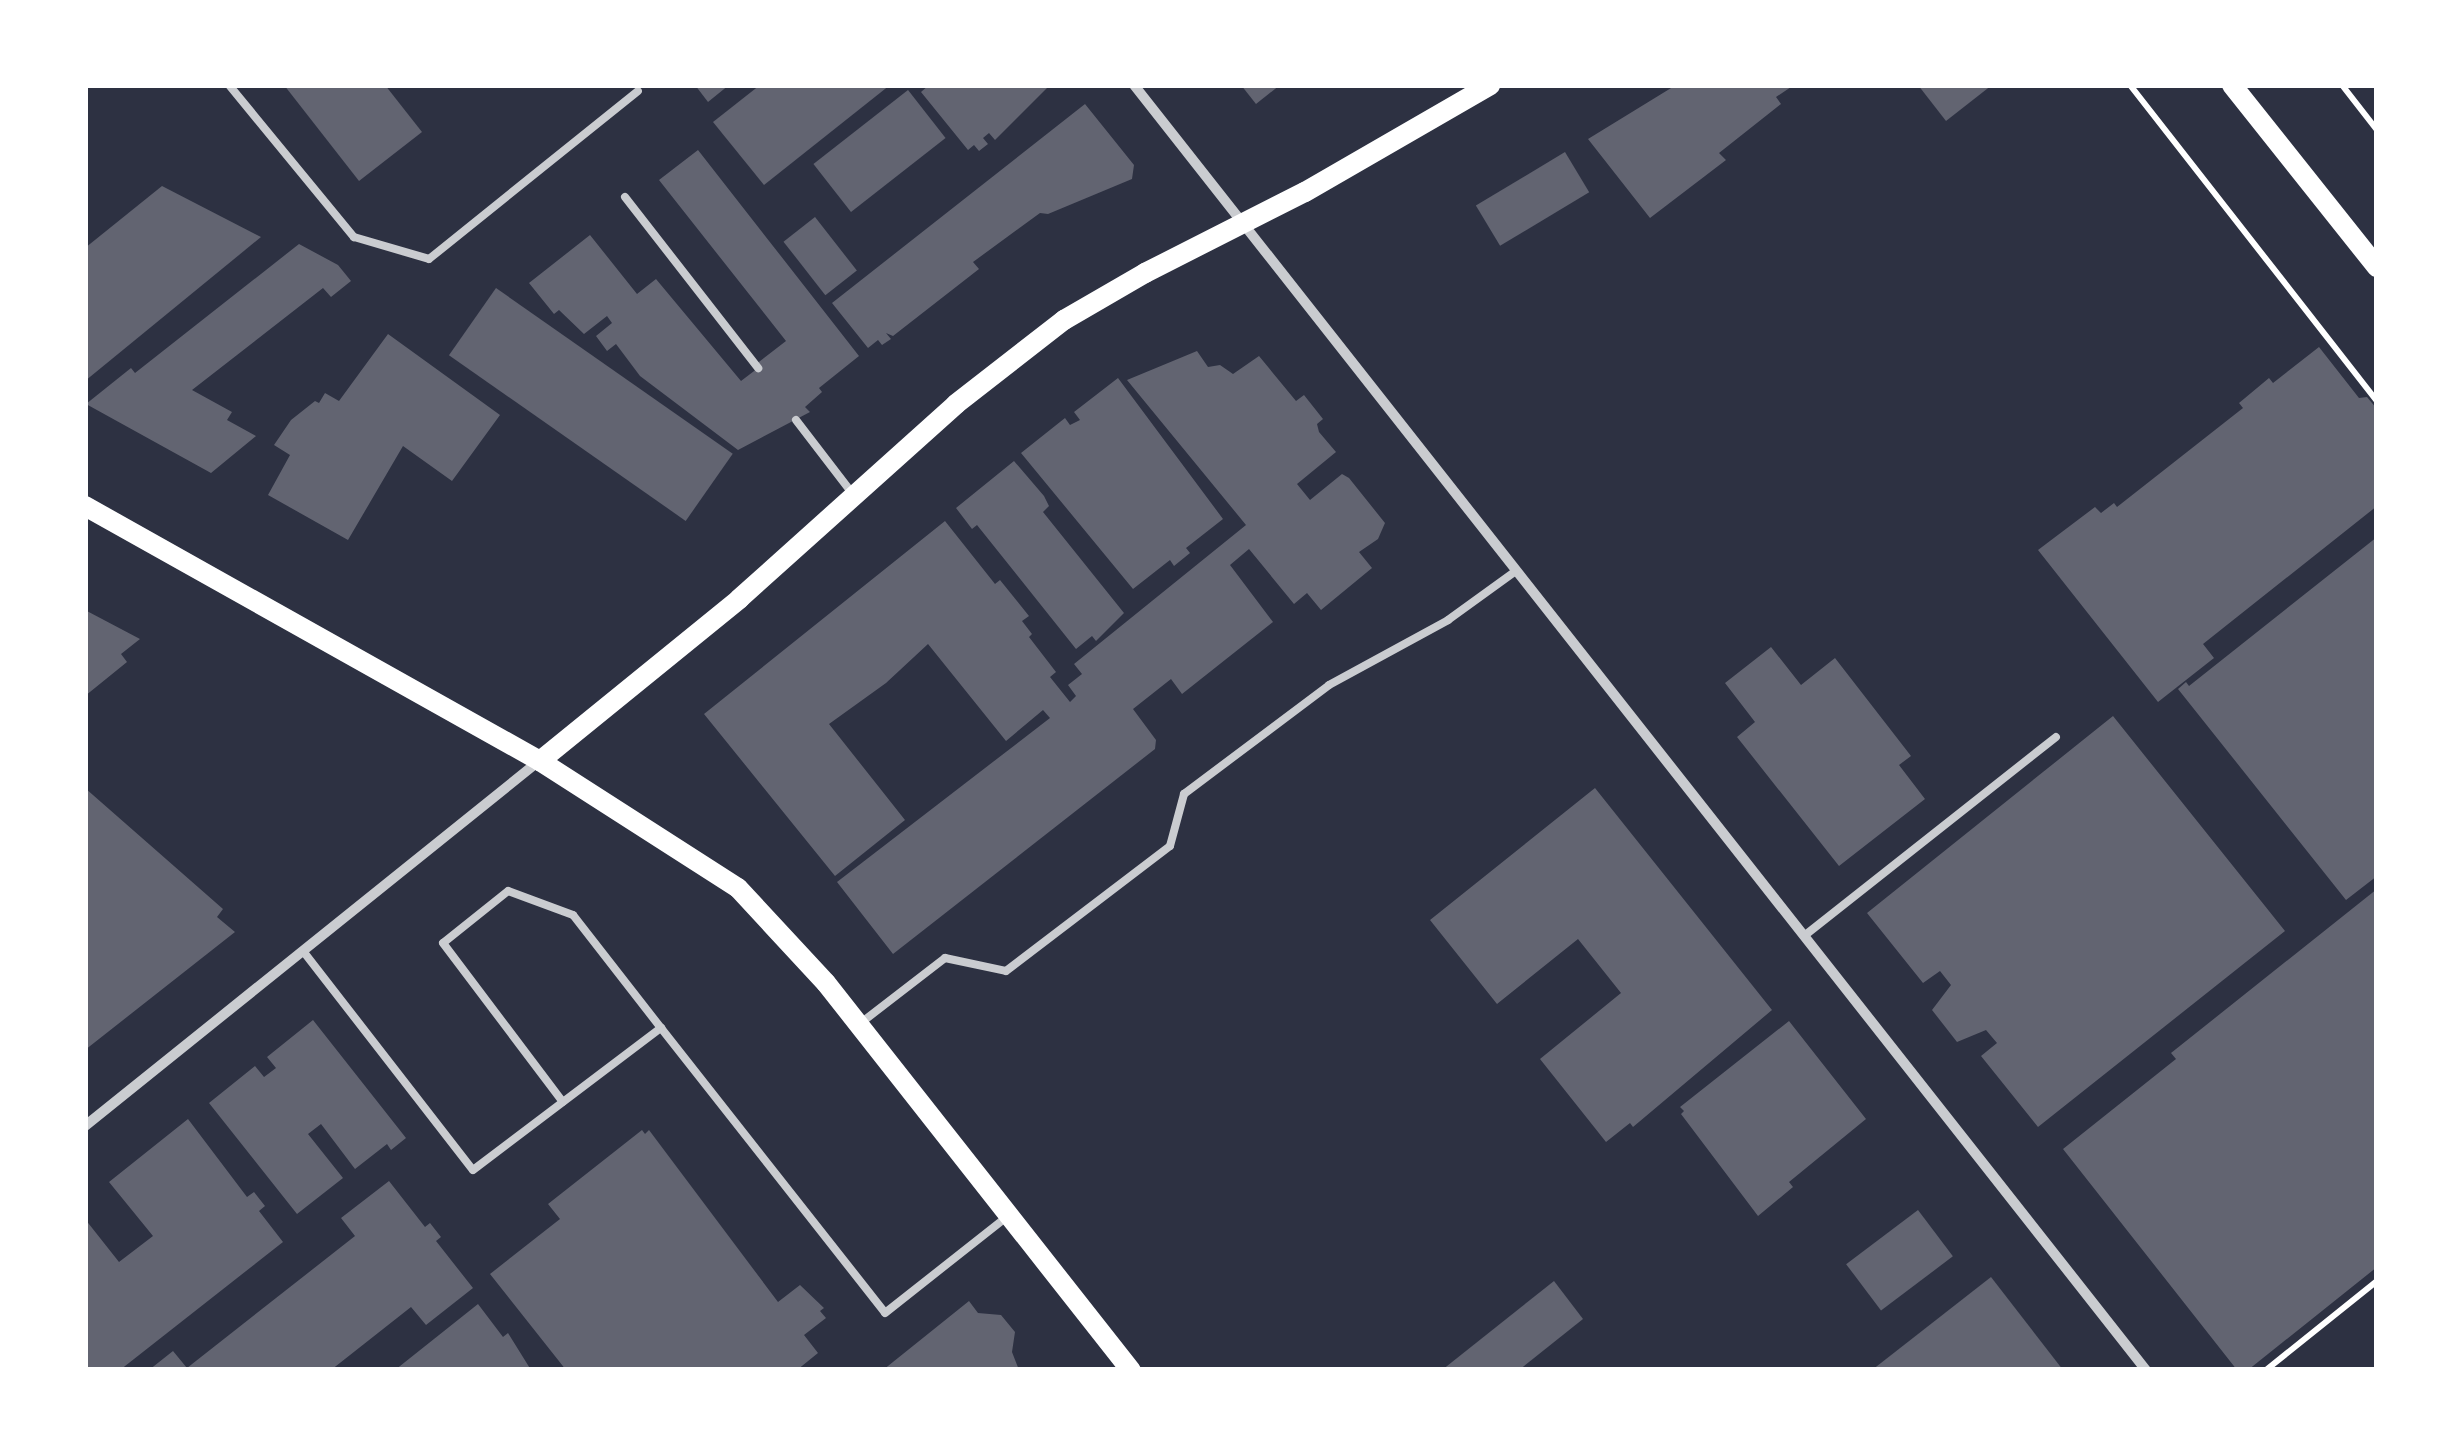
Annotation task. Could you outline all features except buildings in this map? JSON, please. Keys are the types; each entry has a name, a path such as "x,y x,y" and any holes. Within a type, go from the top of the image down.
{"main road":[{"path":"540,761 739,599 956,404 1064,320 1490,85"},
{"path":"2232,85 2377,267"},
{"path":"85,506 540,761 738,888 858,1024 1131,1370"}],"street":[{"path":"1134,85 2146,1370"},
{"path":"85,1126 540,761"}],"lane":[{"path":"229,85 354,237 429,259 638,91"},
{"path":"625,197 758,368"},
{"path":"796,420 855,496"},
{"path":"858,1024 946,958 1006,972 1170,846 1184,794 1329,686 1448,620 1516,572"},
{"path":"1804,936 2056,736"},
{"path":"563,1102 443,944 508,890 573,915 885,1313 1009,1216"},
{"path":"303,951 473,1170 661,1028"}],"path":[{"path":"2130,85 2377,401"},
{"path":"2342,85 2377,130"},
{"path":"2266,1370 2377,1282"}]}
